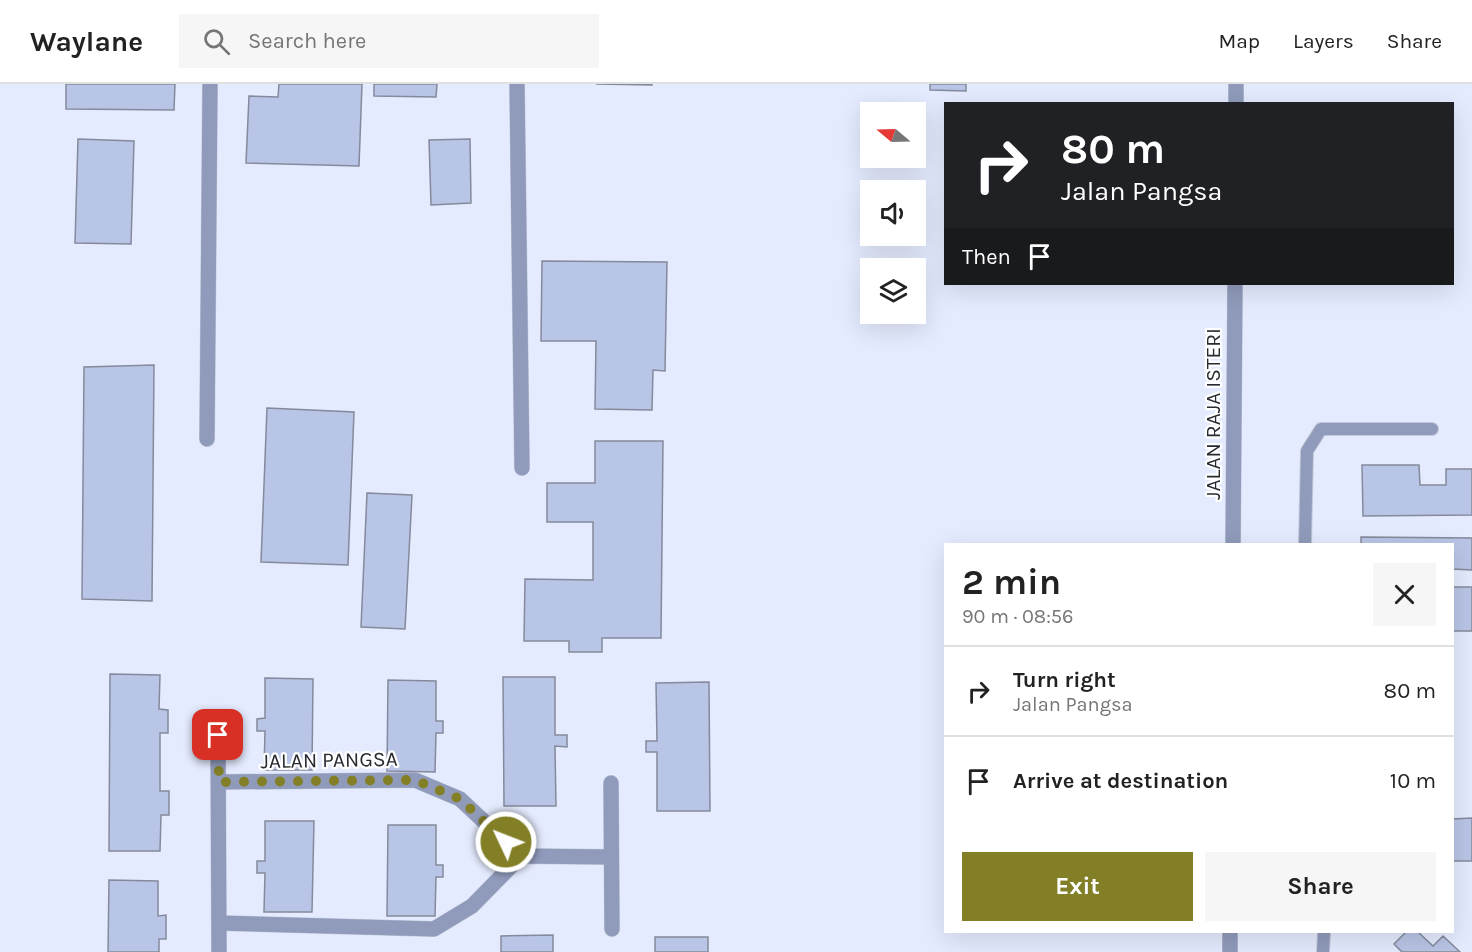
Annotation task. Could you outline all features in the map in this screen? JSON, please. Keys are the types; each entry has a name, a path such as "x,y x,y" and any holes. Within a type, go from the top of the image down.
{"street":[{"path":"207,439 210,84"},
{"path":"517,84 522,468"},
{"path":"1236,84 1236,102"},
{"name":"JALAN RAJA ISTERI","path":"1233,543 1235,285"},
{"path":"218,735 219,952"},
{"name":"JALAN PANGSA","path":"219,782 415,780 460,799 521,856"},
{"path":"611,783 612,930"},
{"path":"219,923 434,928 472,906 521,856 611,857"},
{"path":"1230,933 1230,952"}],"lane":[{"path":"1305,543 1307,451 1321,429 1432,429"},
{"path":"1323,952 1324,933"}],"building":[{"path":"66,84 175,84 174,110 66,109"},
{"path":"279,84 362,84 359,166 246,163 249,96 278,97"},
{"path":"374,84 437,84 436,97 374,96"},
{"path":"596,84 652,84 652,85"},
{"path":"930,84 966,84 966,91 930,90"},
{"path":"78,139 134,141 131,244 75,243"},
{"path":"470,139 471,203 431,205 429,140"},
{"path":"542,261 667,262 665,371 653,370 652,410 595,409 596,341 541,341"},
{"path":"154,365 152,601 82,599 84,367"},
{"path":"267,408 354,412 348,565 261,562"},
{"path":"595,441 663,441 661,638 602,638 602,652 569,652 569,641 524,641 525,579 593,580 593,522 547,522 547,483 595,483"},
{"path":"1362,465 1419,465 1420,485 1446,485 1446,469 1472,469 1472,515 1363,516"},
{"path":"367,493 412,495 405,629 361,627"},
{"path":"1361,537 1472,538 1472,570 1454,569 1454,543 1361,543"},
{"path":"1454,587 1472,587 1472,631 1454,631"},
{"path":"110,674 160,675 159,709 168,710 168,733 160,733 160,791 169,791 169,815 161,815 160,851 109,851"},
{"path":"503,677 555,677 555,735 567,735 567,747 555,746 556,806 504,806"},
{"path":"265,678 313,679 312,770 264,770 265,731 257,731 257,719 265,718"},
{"path":"388,680 436,681 436,721 443,721 443,733 436,733 435,772 387,771"},
{"path":"709,682 710,811 657,811 657,752 646,752 646,741 657,741 656,683"},
{"path":"1472,818 1472,861 1454,861 1454,819"},
{"path":"265,821 314,821 312,912 264,912 265,873 257,873 257,861 265,861"},
{"path":"388,825 436,825 436,865 443,865 443,877 436,877 435,916 387,916"},
{"path":"109,880 158,881 158,916 166,915 166,939 159,939 159,952 108,952"},
{"path":"1405,933 1419,933 1433,946 1443,936 1460,952 1402,952 1394,944"},
{"path":"553,935 553,952 501,952 501,936"},
{"path":"655,937 708,937 708,952 655,952"}],"route":[{"path":"218,735 219,782 415,780 460,799 506,842"}]}
